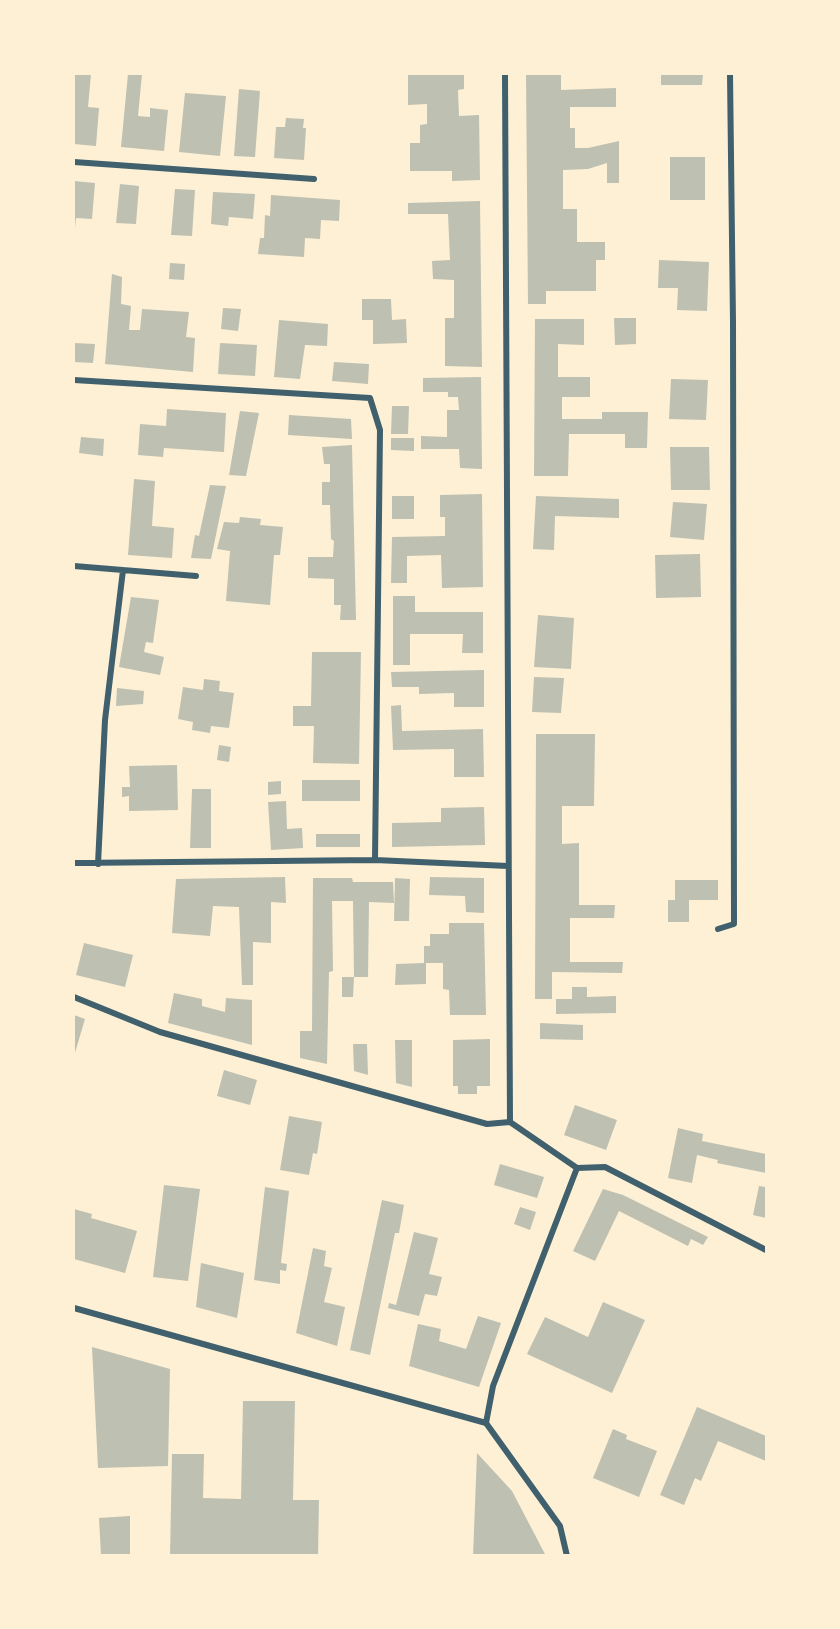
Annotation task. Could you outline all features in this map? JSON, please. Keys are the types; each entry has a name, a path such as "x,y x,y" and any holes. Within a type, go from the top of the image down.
{"street":[{"path":"505,74 510,1122"},
{"path":"718,930 734,924 733,321 730,74"},
{"path":"74,162 314,180"},
{"path":"74,380 370,398 380,429 375,860"},
{"path":"74,566 196,576"},
{"path":"98,864 105,720 123,570"},
{"path":"74,863 375,860 508,866"},
{"path":"74,997 183,1039 487,1124 510,1122 577,1168 605,1167 766,1250"},
{"path":"486,1423 493,1386 577,1168"},
{"path":"74,1308 486,1423 560,1526 567,1556"}],"building":[{"path":"74,74 91,74 88,107 99,108 96,146 74,144"},
{"path":"128,74 142,74 138,116 150,117 150,108 168,110 164,151 121,147"},
{"path":"408,74 464,74 464,89 458,90 459,116 479,115 480,180 452,181 452,171 410,171 410,143 420,143 420,125 427,124 427,104 408,105"},
{"path":"526,74 561,74 561,90 616,88 616,107 570,107 570,128 575,128 575,148 588,148 619,141 619,183 607,183 607,163 588,169 563,170 563,209 577,209 577,242 605,242 605,260 596,260 596,291 546,291 546,304 528,304"},
{"path":"661,74 703,74 702,85 661,85"},
{"path":"239,89 260,91 255,157 234,156"},
{"path":"185,93 226,96 220,156 179,152"},
{"path":"286,118 304,119 303,128 306,128 304,160 274,158 276,127 285,127"},
{"path":"670,157 705,157 705,200 670,200"},
{"path":"74,181 95,183 92,219 76,218 75,228 74,228"},
{"path":"120,184 139,186 136,224 116,223"},
{"path":"175,189 195,190 192,236 171,235"},
{"path":"213,192 255,194 253,219 229,217 228,226 211,224"},
{"path":"271,195 340,200 339,221 321,220 320,239 305,238 304,257 258,254 260,238 264,238 265,215 270,216"},
{"path":"480,201 482,367 445,366 445,318 454,318 454,280 433,279 432,261 450,260 448,214 408,214 408,203"},
{"path":"659,260 709,262 707,311 677,310 678,288 658,288"},
{"path":"170,263 185,264 184,280 169,279"},
{"path":"112,274 122,277 121,304 131,306 129,330 140,330 142,309 189,312 186,337 195,338 193,372 105,364"},
{"path":"362,299 391,299 392,320 406,319 407,343 373,344 373,320 362,320"},
{"path":"223,308 241,309 238,331 221,329"},
{"path":"614,318 636,318 636,344 615,345"},
{"path":"535,319 584,319 584,345 558,344 558,377 590,377 590,397 562,397 562,419 602,419 602,412 648,412 647,448 625,448 625,434 569,434 568,476 534,476"},
{"path":"279,320 328,324 327,346 305,345 300,379 274,377"},
{"path":"74,343 95,344 93,363 74,362"},
{"path":"220,343 257,345 255,376 218,374"},
{"path":"334,362 369,364 368,384 332,381"},
{"path":"481,377 482,469 460,468 459,449 421,449 421,436 447,437 447,410 459,410 458,397 448,397 448,392 423,392 423,378"},
{"path":"671,379 708,380 706,420 669,419"},
{"path":"392,406 409,406 408,434 391,434"},
{"path":"167,409 226,413 224,452 164,448 163,457 138,455 140,424 166,426"},
{"path":"240,411 259,413 246,476 229,475"},
{"path":"289,415 351,419 352,439 288,435"},
{"path":"81,437 104,439 103,456 79,453"},
{"path":"391,438 414,438 414,451 391,450"},
{"path":"352,445 356,620 340,620 341,605 334,605 334,579 308,578 308,557 333,557 334,541 331,539 330,505 322,505 322,482 330,482 330,464 324,464 322,447"},
{"path":"670,447 709,447 710,490 671,490"},
{"path":"134,479 155,481 152,526 174,528 172,558 128,555"},
{"path":"210,485 226,486 211,559 191,558 195,535 199,536"},
{"path":"482,494 483,587 442,588 441,555 407,556 407,583 391,583 392,537 445,536 445,517 440,517 440,495"},
{"path":"392,496 414,496 414,519 392,519"},
{"path":"536,496 619,499 619,518 555,516 554,550 533,549"},
{"path":"673,502 707,504 704,540 670,537"},
{"path":"240,517 261,519 260,525 283,527 280,555 274,555 270,605 226,601 230,551 217,549 224,522 239,523"},
{"path":"700,554 701,597 656,598 655,555"},
{"path":"393,596 415,596 415,612 483,612 483,653 462,653 463,634 410,634 410,665 393,665"},
{"path":"131,597 159,600 153,643 146,642 144,652 164,657 160,675 119,667"},
{"path":"538,615 574,618 571,669 534,667"},
{"path":"312,652 361,652 359,764 313,763 314,726 293,726 293,706 311,706"},
{"path":"484,670 484,707 454,707 454,693 419,694 419,687 392,687 391,672"},
{"path":"534,677 564,678 561,713 532,712"},
{"path":"204,679 220,681 219,691 234,693 229,728 211,726 210,733 192,730 193,722 178,719 183,687 203,690"},
{"path":"117,688 144,691 143,704 116,706"},
{"path":"401,705 402,731 483,729 484,777 454,777 454,749 393,750 391,706"},
{"path":"536,734 595,734 594,806 562,806 562,844 579,843 579,905 615,905 614,918 570,918 570,962 623,962 622,973 552,972 552,999 535,999"},
{"path":"219,745 231,747 229,762 217,760"},
{"path":"177,765 178,810 129,811 129,796 122,797 122,787 130,787 129,766"},
{"path":"302,780 360,780 360,801 302,801"},
{"path":"281,781 281,794 268,795 268,782"},
{"path":"192,789 211,789 211,848 190,848"},
{"path":"286,801 287,829 302,828 303,848 271,850 268,802"},
{"path":"484,807 485,845 392,847 392,823 441,822 441,808"},
{"path":"316,834 360,834 360,847 316,847"},
{"path":"285,877 286,903 271,902 271,943 253,942 253,985 242,985 239,907 213,906 210,936 172,933 176,879"},
{"path":"430,877 484,878 484,913 466,912 465,896 429,895"},
{"path":"313,878 352,878 353,882 393,882 394,903 369,902 368,977 354,977 353,901 332,901 333,971 329,972 327,1064 300,1058 300,1031 312,1031"},
{"path":"395,878 410,879 409,921 394,921"},
{"path":"675,880 718,880 718,900 689,900 689,922 668,922 668,900 675,900"},
{"path":"449,923 484,923 486,1015 450,1015 449,990 443,989 443,963 426,963 426,984 395,985 396,964 424,963 424,946 430,946 430,934 449,934"},
{"path":"84,943 133,955 125,987 76,975"},
{"path":"342,977 354,977 353,997 342,997"},
{"path":"572,987 587,987 587,997 616,996 616,1013 556,1014 556,999 572,999"},
{"path":"174,993 202,999 202,1006 225,1012 226,998 252,1000 252,1045 168,1023"},
{"path":"74,1015 85,1019 74,1056"},
{"path":"540,1023 583,1025 583,1040 540,1039"},
{"path":"490,1039 490,1086 477,1086 477,1094 458,1094 458,1086 453,1086 453,1040"},
{"path":"395,1040 412,1040 412,1087 396,1083"},
{"path":"353,1044 367,1044 368,1075 354,1071"},
{"path":"224,1070 257,1080 250,1105 217,1096"},
{"path":"575,1105 617,1120 606,1150 564,1135"},
{"path":"289,1116 322,1122 317,1154 313,1153 309,1175 280,1170"},
{"path":"678,1128 703,1134 702,1141 766,1154 766,1173 717,1163 718,1160 697,1155 692,1183 668,1178"},
{"path":"500,1164 544,1177 537,1198 494,1185"},
{"path":"164,1185 200,1189 188,1281 153,1277"},
{"path":"759,1186 766,1187 766,1218 753,1215"},
{"path":"265,1187 289,1191 281,1263 287,1264 286,1271 280,1270 280,1284 254,1280"},
{"path":"603,1189 623,1195 708,1237 703,1245 691,1239 688,1246 619,1211 595,1261 573,1251"},
{"path":"382,1200 404,1205 399,1233 395,1233 370,1355 350,1350"},
{"path":"520,1207 536,1212 530,1230 514,1224"},
{"path":"74,1209 92,1214 91,1218 137,1231 125,1273 74,1259"},
{"path":"414,1232 438,1238 429,1274 442,1277 437,1296 425,1294 419,1316 388,1308 389,1303 396,1305"},
{"path":"313,1248 326,1251 324,1266 332,1268 324,1302 345,1307 337,1346 296,1333"},
{"path":"201,1263 244,1273 237,1318 196,1307"},
{"path":"603,1302 645,1320 612,1393 527,1354 545,1317 588,1337"},
{"path":"478,1316 501,1323 479,1387 409,1366 418,1324 441,1329 439,1341 466,1349"},
{"path":"92,1347 170,1369 168,1466 98,1468"},
{"path":"243,1401 295,1401 293,1500 319,1500 318,1556 170,1556 172,1454 204,1454 203,1498 241,1499"},
{"path":"697,1407 766,1436 766,1461 718,1441 701,1481 695,1478 684,1505 660,1495"},
{"path":"613,1429 627,1435 626,1439 657,1451 639,1497 593,1478"},
{"path":"477,1453 512,1491 546,1556 473,1556"},
{"path":"130,1516 130,1556 101,1556 99,1518"}]}
